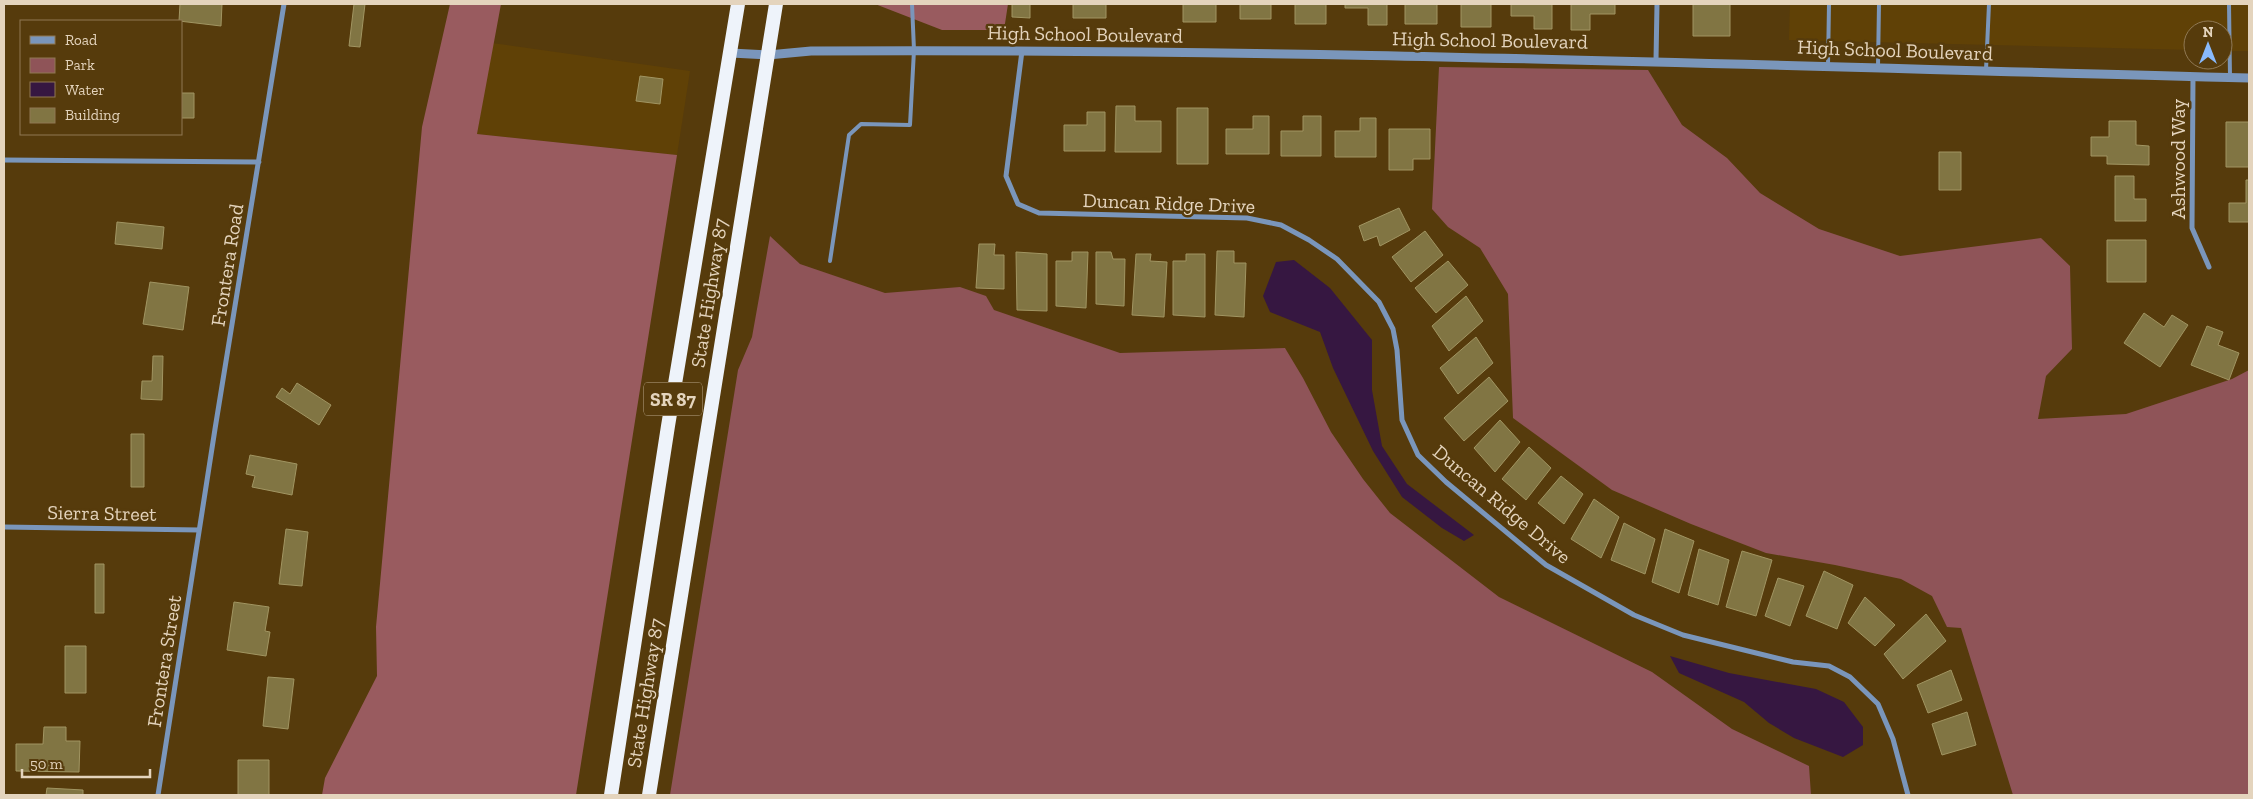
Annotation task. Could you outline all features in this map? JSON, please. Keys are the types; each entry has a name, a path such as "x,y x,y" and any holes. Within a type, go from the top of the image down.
{"highway":[{"name":"SR 87","path":"610,795 668,426 738,4"},
{"name":"State Highway 87","path":"649,795 776,4"}],"street":[{"name":"Frontera Road","path":"199,530 284,4"},
{"path":"1656,60 1657,4"},
{"name":"High School Boulevard","path":"731,53 768,55 811,51 1022,50 1656,60 2249,78"},
{"name":"Duncan Ridge Drive","path":"1022,50 1006,176 1018,204 1040,213 1247,218 1281,225 1309,240 1336,259 1379,302 1393,329 1397,350 1402,420 1418,455 1446,482 1546,565 1634,615 1683,635 1793,662 1829,666 1850,678 1878,704 1893,739 1908,795"},
{"name":"Ashwood Way","path":"2193,76 2192,228 2209,267"},
{"path":"4,160 259,162"},
{"name":"Sierra Street","path":"4,527 199,530"},
{"name":"Frontera Street","path":"158,795 199,530"}],"lane":[{"path":"830,261 850,135 862,124 910,125 914,50 912,4"},
{"path":"1828,65 1829,4"},
{"path":"1878,67 1879,4"},
{"path":"1986,70 1989,4"},
{"path":"2229,4 2230,77"}],"shaded area":[{"path":"450,4 501,4 477,134 677,155 576,795 322,795 325,778 377,676 376,627 422,127"},
{"path":"875,4 1008,4 1004,30 942,30"},
{"path":"1790,4 2249,4 2249,51 2233,51 2233,20 2183,20 2183,50 1789,40"},
{"path":"492,43 690,71 677,155 477,134"}],"green space":[{"path":"1439,67 1648,70 1682,125 1727,158 1760,193 1819,229 1900,256 2041,238 2070,266 2072,349 2046,376 2038,419 2126,414 2232,379 2249,370 2249,795 2013,795 1961,628 1947,627 1932,596 1901,579 1766,553 1691,524 1612,490 1513,418 1508,294 1480,248 1448,227 1432,209"},
{"path":"770,236 800,264 885,293 960,287 986,296 994,310 1120,353 1285,348 1331,432 1363,479 1390,513 1499,597 1652,672 1732,729 1809,766 1811,795 670,795 738,370 752,337"}],"water":[{"path":"1294,260 1330,288 1372,340 1372,390 1382,446 1407,484 1474,535 1464,541 1442,528 1402,497 1373,451 1333,368 1320,332 1270,312 1263,296 1276,262"},
{"path":"1670,656 1729,673 1816,689 1844,702 1863,727 1863,745 1843,757 1794,738 1769,723 1744,702 1679,673"}],"building":[{"path":"180,4 222,4 221,26 179,20"},
{"path":"354,4 365,4 360,47 349,46"},
{"path":"1012,4 1030,4 1030,18 1012,17"},
{"path":"1073,4 1106,4 1106,18 1073,18"},
{"path":"1183,4 1216,4 1216,22 1183,22"},
{"path":"1240,4 1271,4 1271,19 1240,19"},
{"path":"1295,4 1326,4 1326,24 1295,24"},
{"path":"1345,4 1387,4 1387,25 1368,25 1368,8 1345,8"},
{"path":"1405,4 1437,4 1437,24 1405,24"},
{"path":"1461,4 1491,4 1491,27 1461,27"},
{"path":"1511,4 1552,4 1552,29 1534,29 1534,16 1511,16"},
{"path":"1571,4 1615,4 1615,14 1590,14 1590,30 1571,30"},
{"path":"1693,4 1730,4 1730,36 1693,36"},
{"path":"640,76 663,79 660,104 636,101"},
{"path":"182,93 194,93 194,118 182,118"},
{"path":"1116,106 1135,106 1135,121 1161,121 1161,152 1115,152"},
{"path":"1177,108 1208,108 1208,164 1177,164"},
{"path":"1087,112 1105,112 1105,151 1064,151 1064,125 1087,125"},
{"path":"1253,116 1269,116 1269,154 1226,154 1226,129 1253,129"},
{"path":"1303,116 1321,116 1321,156 1281,156 1281,131 1303,131"},
{"path":"1360,118 1376,118 1376,157 1335,157 1335,131 1360,131"},
{"path":"2109,121 2136,121 2136,145 2149,146 2149,165 2107,164 2107,156 2091,156 2091,137 2109,137"},
{"path":"2226,122 2249,122 2249,167 2226,167"},
{"path":"1389,129 1430,129 1430,159 1413,159 1413,170 1389,170"},
{"path":"1939,152 1961,152 1961,190 1939,190"},
{"path":"2115,176 2134,176 2134,199 2146,199 2146,221 2115,221"},
{"path":"2246,180 2249,180 2249,222 2229,222 2229,203 2246,203"},
{"path":"1399,208 1410,230 1380,246 1377,236 1364,241 1359,226"},
{"path":"117,222 164,227 162,249 115,244"},
{"path":"1425,231 1443,255 1411,282 1392,257"},
{"path":"2107,240 2146,240 2146,282 2107,282"},
{"path":"979,244 995,244 994,255 1004,255 1004,289 976,288"},
{"path":"1217,251 1234,251 1234,263 1246,263 1244,317 1215,315"},
{"path":"1016,252 1047,254 1047,311 1017,310"},
{"path":"1072,252 1088,252 1086,308 1056,306 1056,261 1072,261"},
{"path":"1096,252 1111,252 1113,259 1125,259 1124,306 1096,304"},
{"path":"1136,254 1151,254 1150,261 1167,262 1164,317 1132,315"},
{"path":"1186,254 1205,254 1205,317 1173,315 1173,261 1186,261"},
{"path":"1448,261 1468,285 1436,313 1415,288"},
{"path":"150,282 189,287 183,330 143,324"},
{"path":"1466,296 1483,321 1449,351 1432,326"},
{"path":"2144,313 2164,327 2172,315 2188,325 2160,367 2124,343"},
{"path":"2207,326 2223,332 2218,345 2239,353 2229,380 2191,365"},
{"path":"1476,337 1493,363 1458,394 1440,368"},
{"path":"153,356 163,356 162,400 141,399 142,381 152,381"},
{"path":"1489,377 1508,401 1464,441 1444,418"},
{"path":"297,383 331,405 319,425 276,397 282,388 290,394"},
{"path":"1500,420 1520,442 1495,472 1474,448"},
{"path":"131,434 144,434 144,487 131,487"},
{"path":"1529,447 1551,468 1526,500 1502,479"},
{"path":"250,455 297,464 292,495 252,487 255,476 246,474"},
{"path":"1561,476 1583,494 1564,524 1538,503"},
{"path":"1594,499 1619,517 1601,558 1571,539"},
{"path":"1624,523 1655,539 1645,574 1611,560"},
{"path":"286,529 308,532 302,586 279,584"},
{"path":"1665,529 1694,541 1679,593 1652,582"},
{"path":"1699,549 1729,560 1718,605 1688,595"},
{"path":"1742,551 1772,560 1756,616 1726,607"},
{"path":"95,564 104,564 104,613 95,613"},
{"path":"1824,571 1853,585 1837,629 1806,616"},
{"path":"1778,578 1804,586 1790,626 1765,616"},
{"path":"1865,597 1895,625 1875,646 1848,623"},
{"path":"234,602 269,607 265,631 270,632 266,656 227,650"},
{"path":"1926,614 1946,641 1903,679 1884,654"},
{"path":"65,646 86,646 86,693 65,693"},
{"path":"1951,670 1962,700 1928,713 1917,685"},
{"path":"268,677 294,679 288,729 263,726"},
{"path":"1967,712 1976,745 1942,755 1932,724"},
{"path":"44,727 66,727 66,741 80,741 79,772 16,771 16,744 43,744"},
{"path":"238,760 269,760 269,795 238,795"},
{"path":"47,788 83,790 83,795 46,795"}]}
